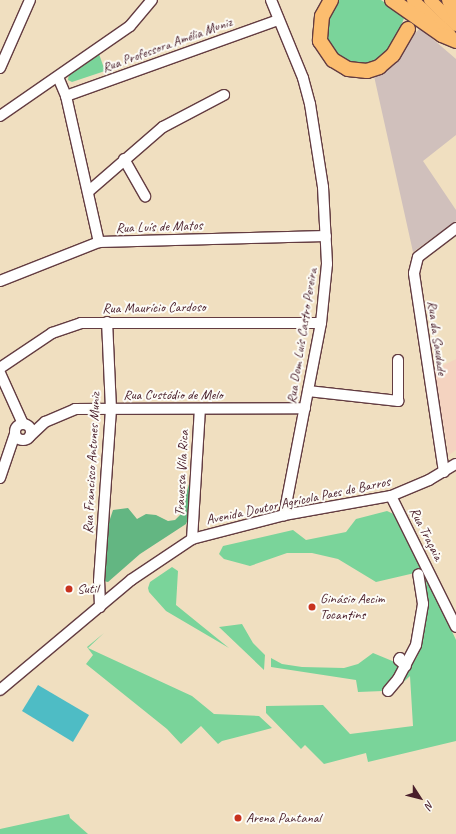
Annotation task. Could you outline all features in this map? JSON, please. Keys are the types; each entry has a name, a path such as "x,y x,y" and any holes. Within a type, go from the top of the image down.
{"highway":[{"path":"331,0 322,16 320,41 333,60 348,69 367,71 379,68 393,55 408,29"},
{"path":"392,0 442,35 456,41"},
{"path":"449,0 456,16"}],"main road":[{"path":"413,0 456,41"},
{"path":"430,0 456,25"}],"street":[{"path":"0,68 30,0"},
{"path":"1,115 130,26 152,0"},
{"name":"Rua Dom Luís Castro Pereira","path":"271,0 303,78 310,104 320,160 326,236 326,288 321,323 284,516"},
{"name":"Rua Professora Amélia Muniz","path":"66,96 278,20"},
{"path":"58,77 66,96 89,192 99,242"},
{"path":"89,192 124,159 163,127 224,95"},
{"path":"124,159 145,196"},
{"name":"Rua da Saudade","path":"444,472 414,273 418,257 456,228"},
{"name":"Rua Luís de Matos","path":"1,278 99,242 326,236"},
{"name":"Rua Francisco Antunes Muniz","path":"100,607 99,581 111,408 107,322"},
{"name":"Rua Maurício Cardoso","path":"0,368 52,333 81,323 321,323"},
{"path":"308,391 398,402 398,360"},
{"path":"0,373 18,411 23,431"},
{"name":"Rua Custódio de Melo","path":"2,468 23,431 75,408 305,408"},
{"name":"Travessa Vila Rica","path":"192,539 200,409"},
{"name":"Avenida Doutor Agrícola Paes de Barros","path":"0,690 131,580 192,539 284,516 391,496 444,472 456,464"},
{"name":"Rua Traçaia","path":"391,496 456,627"},
{"path":"415,590 413,577 429,570"},
{"path":"388,691 403,662 416,645 422,604 418,574"}],"shaded area":[{"path":"420,28 456,59 456,135 423,161 456,210 456,221 413,252 374,76 381,72"},
{"path":"456,359 456,450 449,455 434,370"}],"green space":[{"path":"339,0 381,0 405,16 392,47 380,61 359,67 335,55 324,34 325,23"},
{"path":"99,54 105,71 72,82 68,80 69,74"},
{"path":"189,484 189,517 186,524 140,554 108,582 103,581 106,531 113,510 128,508 137,519 146,514 156,515 168,521 175,520 180,515"},
{"path":"387,511 396,515 422,567 419,572 376,582 338,559 312,553 287,553 250,566 224,559 219,554 223,546 293,530 306,540 346,532 356,519"},
{"path":"172,567 178,571 176,605 229,648 166,611 149,592 148,588 150,582"},
{"path":"426,575 456,640 456,741 368,762 366,753 324,764 305,745 301,749 266,713 266,706 323,705 350,734 413,726 410,676 395,690 417,657 422,642 427,615"},
{"path":"242,624 253,643 265,655 264,670 219,627"},
{"path":"104,633 88,648 192,696 214,714 259,716 272,728 222,741 218,744 201,726 181,744 167,729 86,664 93,655 87,647"},
{"path":"373,653 402,665 383,691 358,692 356,680 271,667 271,658 282,664 302,667 344,668 358,664"},
{"path":"69,814 70,818 88,834 0,834 0,829"}],"water":[{"path":"38,685 89,715 73,742 22,711"}],"place":[{"name":"Sutil","path":"69,589"},
{"name":"Ginásio Aecim Tocantins","path":"312,607"},
{"name":"Arena Pantanal","path":"238,818"}]}
